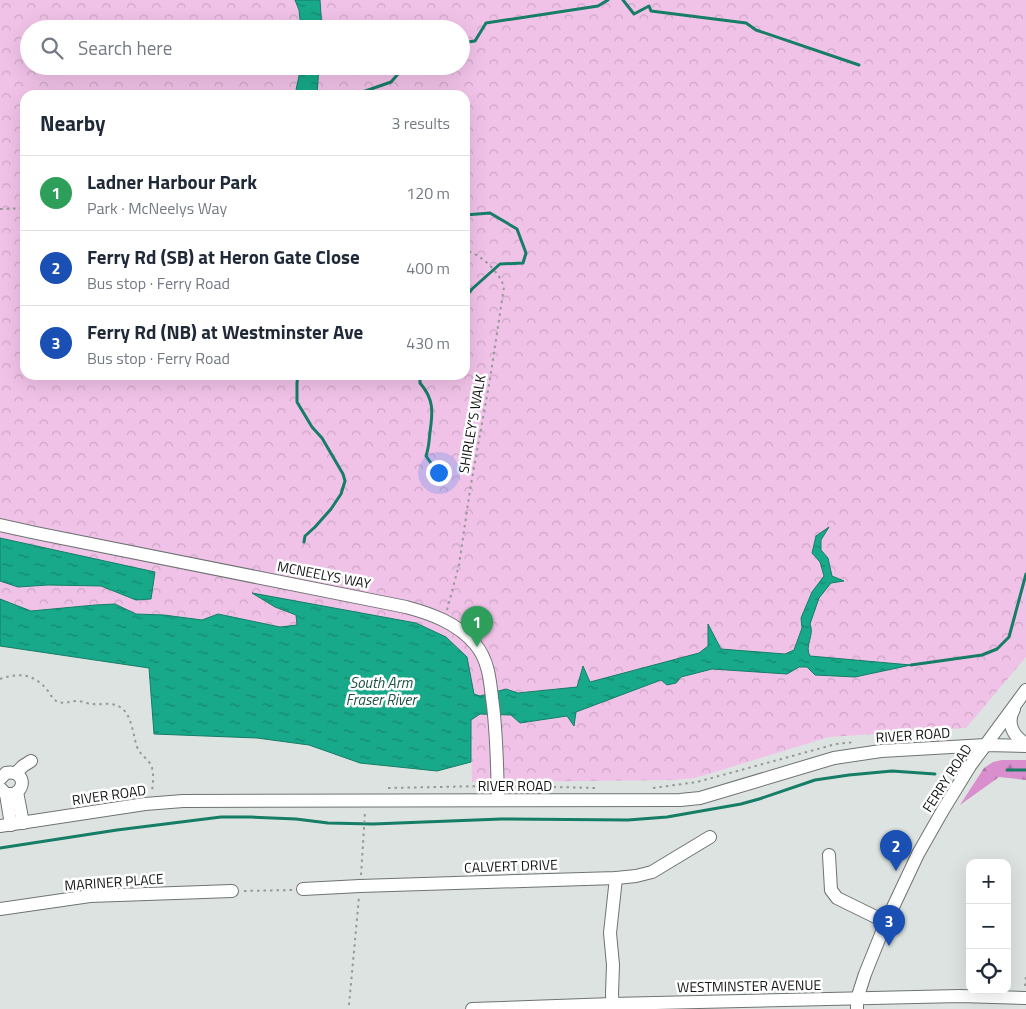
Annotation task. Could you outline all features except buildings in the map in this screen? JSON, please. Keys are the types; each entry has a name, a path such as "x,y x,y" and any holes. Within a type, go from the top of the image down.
{"street":[{"name":"MCNEELYS WAY","path":"0,525 406,607 444,619 466,634 477,646 488,670 495,722 498,800"},
{"name":"FERRY ROAD","path":"857,1004 865,974 886,922 918,854 942,810 970,766 1026,690"},
{"path":"1018,700 1010,720 1012,730 1026,745"},
{"name":"RIVER ROAD","path":"11,825 145,804 183,801 660,801 690,799 700,798 834,758 881,751 986,745 1026,745"},
{"path":"16,773 31,761"},
{"path":"0,778 9,772 16,773 22,782 22,786 8,791 11,825"},
{"name":"CALVERT DRIVE","path":"303,889 636,876 652,872 710,836"},
{"path":"829,855 831,890 837,898 886,922"},
{"path":"612,1007 613,965 610,933 616,878"},
{"name":"MARINER PLACE","path":"0,910 90,896 232,891"},
{"name":"WESTMINSTER AVENUE","path":"472,1009 857,1004 960,996 1026,998"}],"path":[{"path":"0,209 20,208"},
{"name":"SHIRLEY'S WALK","path":"444,619 459,565 470,490 498,334 504,287 503,282 488,263 470,252"},
{"path":"0,679 12,675 33,678 39,682 56,702 76,701 112,704 121,707 125,710 129,719 139,752 152,766 152,792"},
{"path":"649,788 697,782 836,744 855,742"},
{"path":"509,786 602,788"},
{"path":"360,878 365,812"},
{"path":"232,891 303,889"},
{"path":"349,1006 359,894"}],"green space":[{"path":"0,0 1026,0 1026,657 966,728 829,737 695,778 674,780 472,782 471,719 474,694 467,657 446,637 416,623 275,607 297,615 297,625 280,627 218,614 202,620 164,615 136,614 115,604 31,611 0,599 0,581 18,587 48,585 101,586 136,600 151,599 155,573 0,538"},
{"path":"1026,760 1026,780 999,777 960,805 984,768 993,762"}],"water":[{"path":"295,0 320,0 321,20 300,20"},
{"path":"299,75 318,75 317,90 296,90"},
{"name":"South Arm Fraser River","path":"829,527 821,540 821,550 828,558 832,576 844,581 831,583 819,598 810,624 811,632 808,652 810,656 911,665 855,677 815,675 807,667 799,667 787,674 712,669 681,677 676,683 667,685 661,680 576,712 574,726 567,716 520,723 511,715 480,714 471,720 471,762 437,771 360,763 309,745 257,738 154,734 149,668 0,646 0,599 31,611 115,604 136,614 164,615 202,620 218,614 280,627 297,625 296,615 275,607 252,593 416,623 446,637 467,657 474,694 480,696 506,689 518,693 577,687 583,666 590,682 699,653 708,646 708,624 721,649 785,654 794,650 802,628 801,618 812,592 824,576 820,562 812,553 816,536"},
{"path":"0,538 155,572 151,599 136,600 101,586 48,585 18,587 0,581"}],"waterway":[{"path":"470,42 475,41 486,23 598,6 608,0"},
{"path":"623,0 634,14 649,6 651,11 746,23 756,30 859,65"},
{"path":"368,90 391,82 397,75"},
{"path":"470,215 490,213 517,229 526,253 523,263 500,264 470,292"},
{"path":"297,380 297,402 312,427 322,438 343,474 345,481 341,494 331,509 305,536 304,542"},
{"path":"420,380 430,400 432,412 426,456 431,463 435,481"},
{"path":"911,665 982,655 997,649 1009,637 1026,574"},
{"path":"1007,770 1026,770"},
{"path":"0,848 117,830 221,817 373,824 501,819 628,820 667,817 741,804 815,780 892,771 935,774"}],"place":[{"name":"Ladner Harbour Park","path":"477,647"},
{"name":"Ferry Rd (SB) at Heron Gate Close","path":"896,871"},
{"name":"Ferry Rd (NB) at Westminster Ave","path":"889,946"}]}
